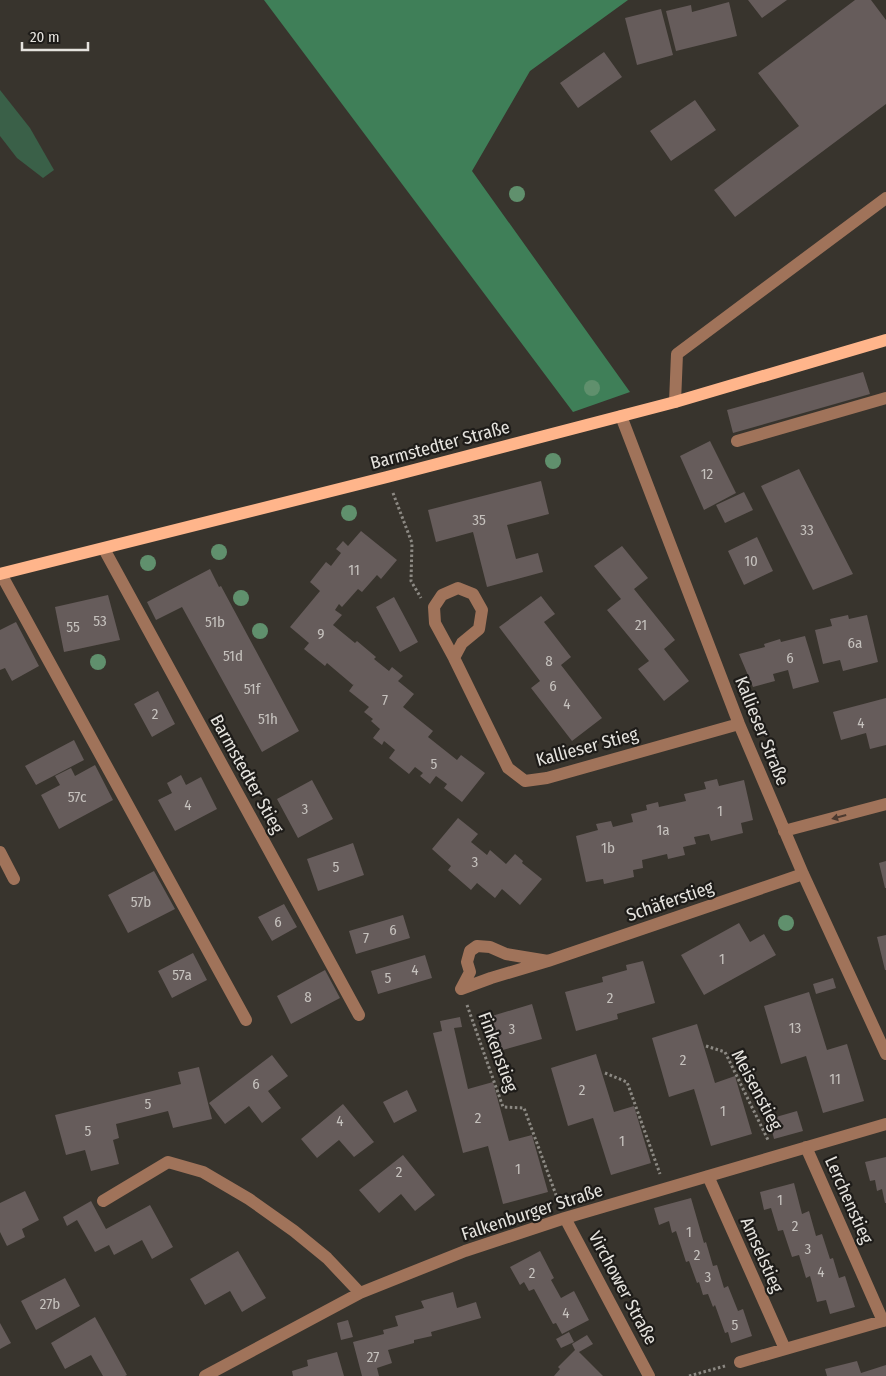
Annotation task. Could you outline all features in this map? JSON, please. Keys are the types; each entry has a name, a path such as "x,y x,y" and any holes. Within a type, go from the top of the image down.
{"main road":[{"name":"Barmstedter Straße","path":"0,574 387,477 675,402 886,340"}],"street":[{"path":"675,402 677,354 886,198"},
{"path":"736,441 886,398"},
{"name":"Kallieser Straße","path":"621,416 739,724 803,874 886,1054"},
{"name":"Barmstedter Stieg","path":"104,549 359,1016"},
{"path":"0,574 246,1020"},
{"path":"435,623 434,607 442,595 458,588 473,594 482,610 479,629 462,643 454,658"},
{"name":"Kallieser Stieg","path":"435,623 508,768 525,780 547,778 739,724"},
{"path":"784,831 886,804"},
{"path":"0,852 14,879"},
{"name":"Schäferstieg","path":"461,989 803,874"},
{"name":"Schäferstieg","path":"461,989 470,972 467,962 470,951 477,946 490,947 506,954 524,958 548,961"},
{"name":"Falkenburger Straße","path":"205,1376 360,1293 465,1251 565,1218 886,1124"},
{"name":"Lerchenstieg","path":"806,1148 885,1321"},
{"path":"103,1201 168,1162 203,1172 250,1200 294,1231 327,1258 360,1293"},
{"name":"Amselstieg","path":"708,1176 785,1349"},
{"name":"Virchower Straße","path":"565,1218 649,1376"},
{"path":"740,1362 885,1321"}],"path":[{"path":"387,477 412,543 411,581 435,623"},
{"name":"Finkenstieg","path":"461,989 503,1107 524,1108 565,1218"},
{"name":"Meisenstieg","path":"706,1046 725,1052 776,1156"},
{"path":"605,1074 627,1082 666,1188"},
{"path":"689,1376 740,1362"}],"green space":[{"path":"264,0 628,0 530,71 472,171 630,392 573,412"},
{"path":"0,90 30,128 54,170 43,178 17,158 0,136"}],"building":[{"path":"748,0 787,0 762,18"},
{"path":"855,0 871,0 886,20 886,104 735,217 714,190 799,126 758,73"},
{"path":"729,2 737,36 676,51 666,11 691,5 692,12"},
{"path":"661,9 673,55 637,65 625,18"},
{"path":"604,52 622,77 578,108 560,83"},
{"path":"695,100 716,130 671,161 650,131"},
{"path":"863,372 870,394 733,433 727,410"},
{"path":"710,441 736,493 704,510 680,456"},
{"path":"799,469 853,574 813,590 761,486"},
{"path":"541,481 549,514 507,525 516,559 538,553 543,572 487,587 473,532 436,542 428,510"},
{"path":"744,492 753,510 725,523 716,505"},
{"path":"361,531 397,560 381,579 377,575 362,592 358,589 342,607 339,604 335,610 342,615 333,625 355,643 357,641 376,657 374,659 389,671 392,667 403,676 398,681 414,694 403,707 433,731 428,737 457,760 461,755 485,773 462,802 444,788 447,784 436,776 430,784 420,776 423,773 415,767 409,774 389,758 395,750 384,741 382,745 373,738 380,729 371,721 373,719 364,712 369,707 349,691 354,684 327,663 325,666 304,649 309,643 290,627 320,591 310,582 326,562 331,566 341,553 336,549 343,541 348,546"},
{"path":"757,537 773,571 744,585 728,551"},
{"path":"622,546 648,578 634,589 675,640 664,649 689,681 664,701 638,669 649,661 607,610 621,599 594,566"},
{"path":"210,569 299,731 262,752 182,607 156,620 147,602"},
{"path":"108,595 120,640 64,652 55,607"},
{"path":"541,596 555,614 544,622 571,657 561,665 602,718 572,741 531,688 540,681 499,627"},
{"path":"394,597 418,642 400,652 376,607"},
{"path":"848,615 849,619 867,615 878,662 843,671 840,660 823,664 815,630 832,626 830,619"},
{"path":"16,622 39,666 12,681 5,668 0,670 0,630"},
{"path":"805,636 819,682 793,689 788,670 773,674 775,681 753,687 739,654 765,647 764,644 780,639 781,642"},
{"path":"158,691 175,724 152,737 134,704"},
{"path":"886,698 886,745 870,749 866,733 841,740 833,712"},
{"path":"74,740 84,760 36,785 25,766"},
{"path":"95,765 113,800 59,829 41,795 60,785 55,776 71,768 75,776"},
{"path":"181,775 186,785 201,777 217,809 175,831 158,800 172,793 167,783"},
{"path":"717,779 719,786 744,780 753,820 741,823 743,833 711,841 709,834 694,837 696,844 683,847 685,855 668,859 667,854 642,860 643,868 633,870 634,877 604,884 603,879 586,882 576,836 598,830 596,824 611,821 613,827 633,822 631,814 647,810 646,805 658,802 659,807 686,801 684,794 706,789 704,782"},
{"path":"312,780 333,819 298,838 277,799"},
{"path":"458,818 478,834 471,842 487,855 490,850 506,864 515,854 523,861 522,863 542,879 520,905 502,889 495,898 477,883 471,890 448,870 451,866 432,849"},
{"path":"353,843 364,875 318,891 307,859"},
{"path":"886,861 886,888 885,888 879,863"},
{"path":"154,871 175,909 128,933 108,895"},
{"path":"284,904 297,927 272,941 258,917"},
{"path":"403,915 410,938 356,954 349,931"},
{"path":"739,923 750,942 764,934 776,955 704,995 681,955"},
{"path":"886,935 886,970 885,970 877,937"},
{"path":"193,953 207,980 172,998 158,971"},
{"path":"425,955 432,978 378,994 371,971"},
{"path":"643,961 655,1003 617,1014 618,1019 576,1031 565,992 603,982 602,977 627,970 626,965"},
{"path":"325,970 340,998 291,1024 277,996"},
{"path":"833,978 836,988 816,994 813,984"},
{"path":"809,992 827,1050 847,1044 864,1101 823,1113 806,1056 781,1064 764,1006"},
{"path":"532,1004 542,1039 492,1053 482,1019"},
{"path":"460,1017 462,1027 454,1028 468,1089 493,1082 509,1141 532,1135 548,1192 503,1204 488,1146 463,1153 433,1033 442,1031 440,1021"},
{"path":"697,1024 715,1083 735,1076 752,1134 711,1146 694,1089 669,1097 652,1038"},
{"path":"596,1054 614,1112 634,1106 651,1163 611,1175 593,1118 568,1126 551,1068"},
{"path":"272,1055 288,1076 268,1091 281,1108 262,1123 249,1106 225,1124 209,1103"},
{"path":"199,1067 212,1119 173,1128 168,1111 116,1124 119,1138 113,1140 119,1164 91,1171 85,1150 66,1155 55,1115 181,1084 178,1072"},
{"path":"407,1090 417,1111 394,1123 383,1102"},
{"path":"343,1104 374,1142 354,1157 339,1140 317,1158 301,1139"},
{"path":"797,1111 803,1131 774,1139 769,1119"},
{"path":"403,1155 435,1195 415,1211 401,1194 379,1213 359,1190"},
{"path":"886,1157 885,1203 882,1189 877,1191 875,1180 870,1181 865,1162"},
{"path":"794,1183 802,1214 809,1211 816,1236 822,1234 830,1259 833,1258 839,1278 845,1276 855,1307 830,1314 826,1300 817,1302 810,1276 806,1278 799,1255 792,1257 783,1230 778,1231 771,1208 764,1210 760,1192"},
{"path":"25,1191 39,1220 22,1229 25,1237 7,1246 0,1232 0,1203"},
{"path":"691,1198 713,1266 717,1265 724,1288 728,1286 738,1311 743,1309 752,1336 731,1343 728,1332 725,1333 715,1305 713,1307 708,1294 703,1295 689,1261 686,1262 676,1231 672,1233 669,1221 659,1225 654,1208"},
{"path":"91,1201 106,1229 150,1205 173,1247 152,1259 142,1240 114,1255 109,1245 95,1252 77,1220 67,1226 63,1217"},
{"path":"238,1251 266,1298 242,1312 230,1291 205,1305 190,1279"},
{"path":"540,1251 554,1278 551,1280 561,1298 574,1291 589,1320 562,1334 556,1323 553,1324 534,1289 529,1291 524,1282 520,1285 510,1267"},
{"path":"65,1278 80,1306 36,1330 21,1301"},
{"path":"453,1292 457,1308 476,1302 481,1318 431,1332 432,1336 414,1340 414,1343 388,1350 392,1363 377,1368 379,1376 362,1376 353,1342 384,1334 383,1330 398,1326 395,1316 424,1308 421,1301"},
{"path":"95,1317 127,1375 103,1376 91,1355 65,1369 51,1343"},
{"path":"348,1320 353,1337 341,1340 337,1323"},
{"path":"0,1323 11,1343 0,1349"},
{"path":"569,1332 574,1342 561,1348 556,1339"},
{"path":"587,1335 593,1344 579,1352 603,1376 554,1376 560,1369 558,1367 575,1350 572,1344"},
{"path":"337,1352 344,1376 293,1376 292,1371 308,1366 307,1360"},
{"path":"857,1361 861,1373 886,1365 886,1376 827,1376 825,1369"}]}
